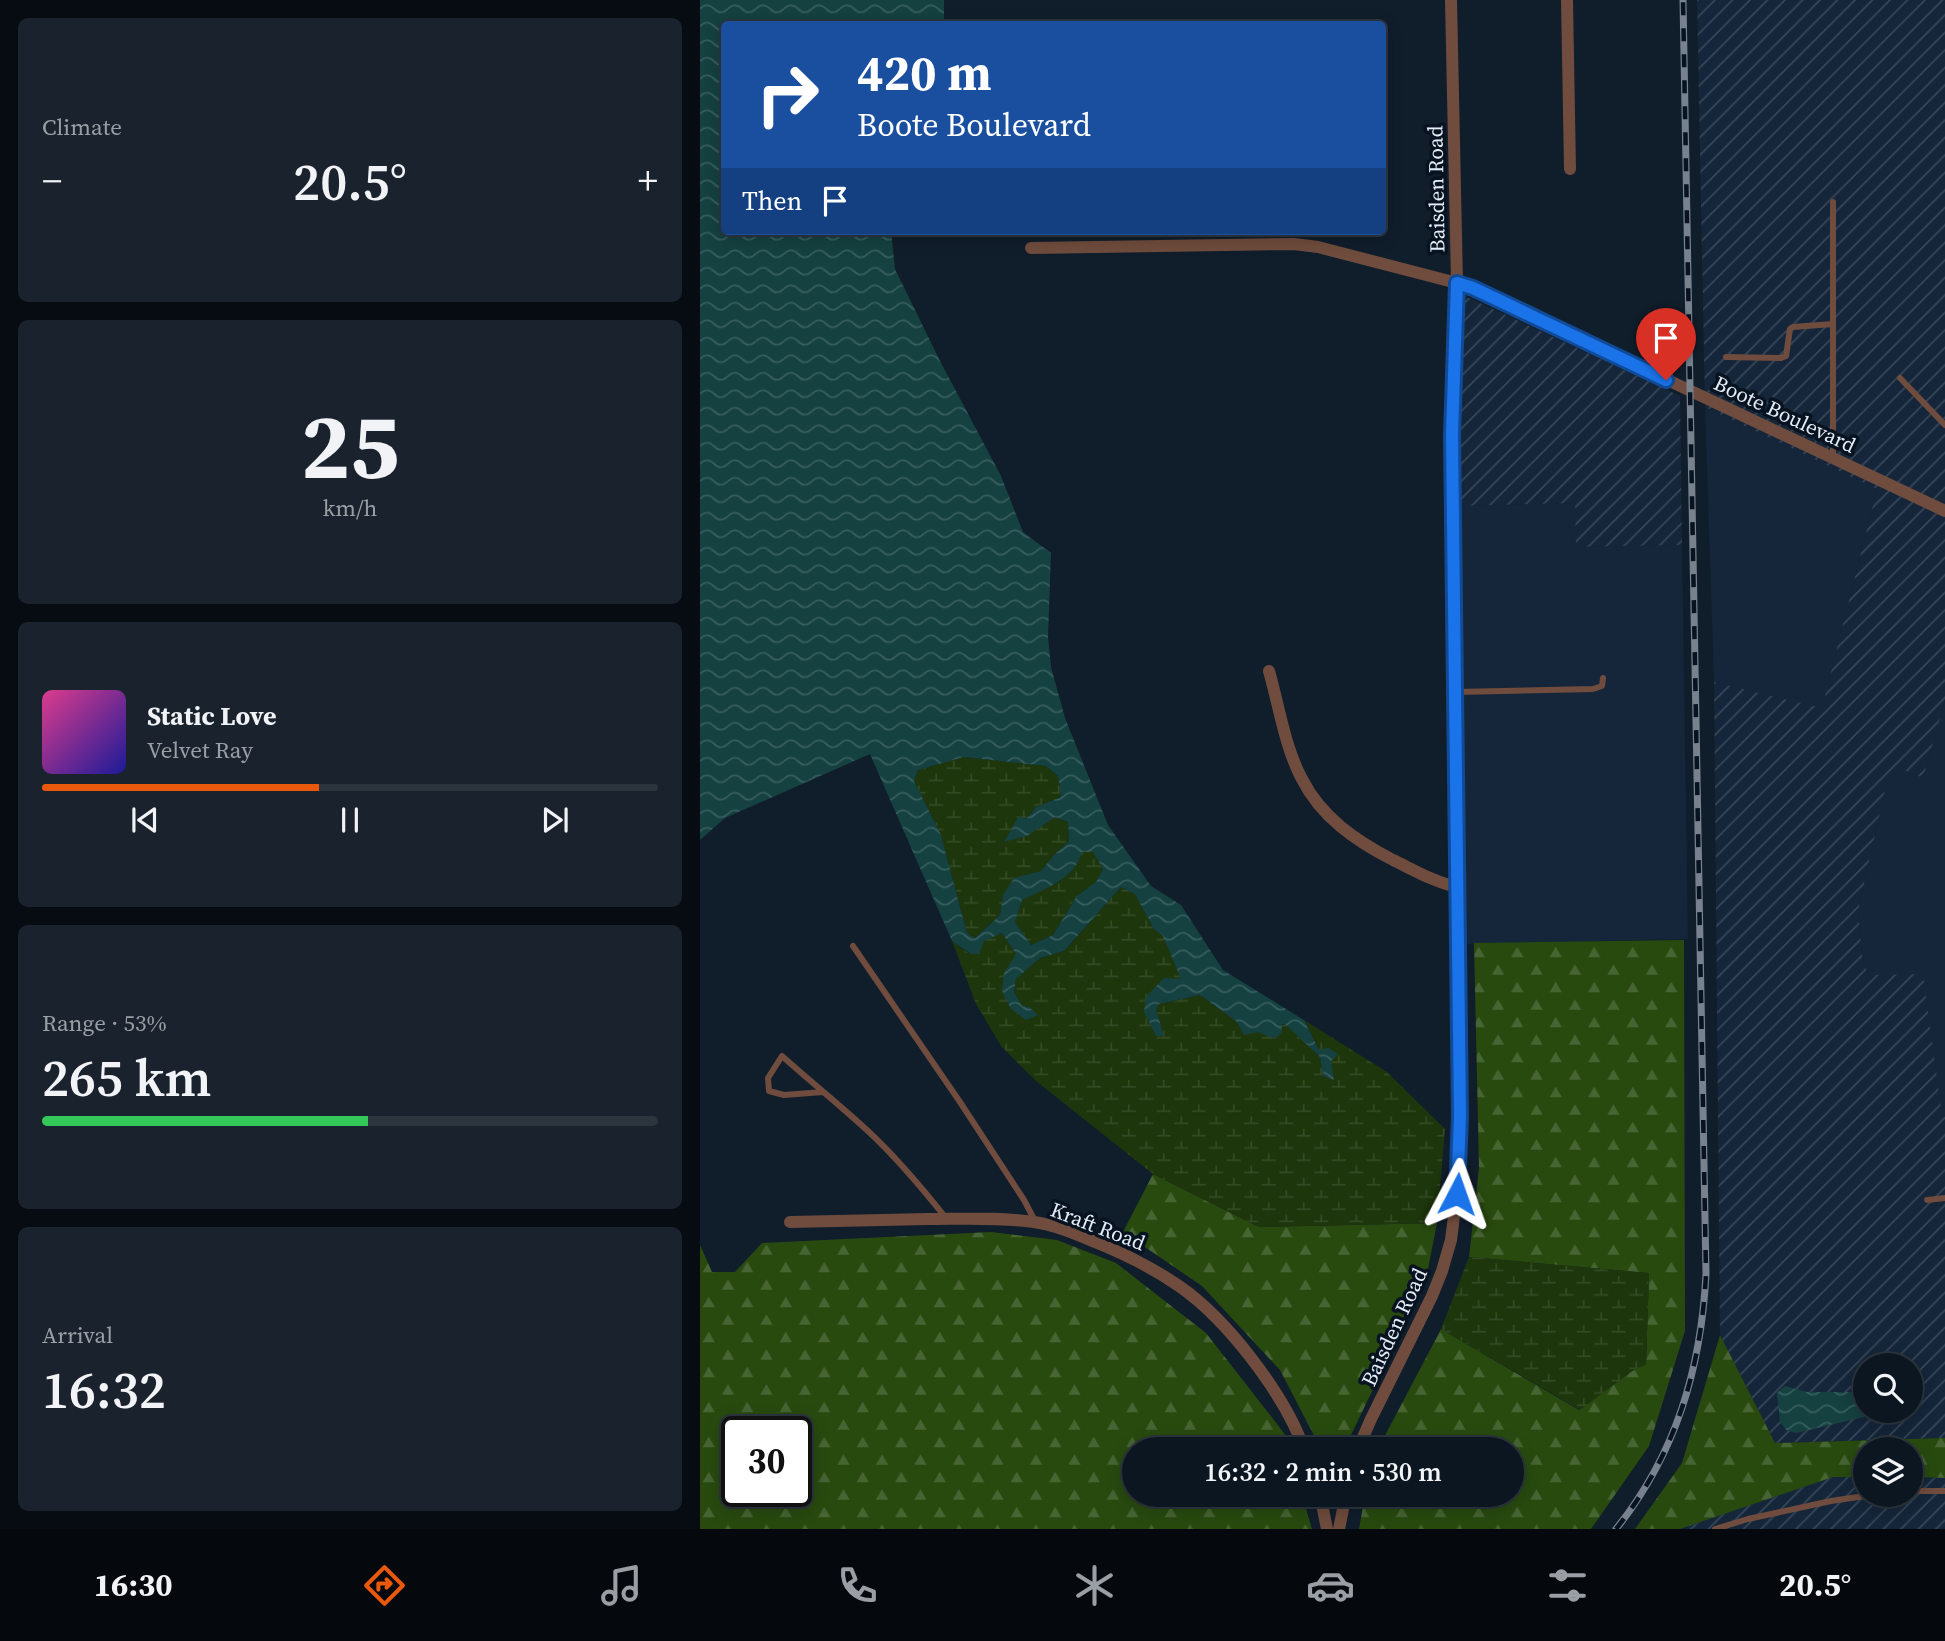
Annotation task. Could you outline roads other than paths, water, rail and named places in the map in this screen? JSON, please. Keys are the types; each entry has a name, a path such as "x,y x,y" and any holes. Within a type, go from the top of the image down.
{"street":[{"name":"Baisden Road","path":"1363,1437 1442,1271 1451,1240 1458,1188 1460,1144 1452,435 1457,283 1451,0"},
{"path":"1567,0 1570,169"},
{"name":"Boote Boulevard","path":"1031,248 1294,244 1318,247 1457,283 1473,288 1945,511"},
{"path":"1269,671 1294,761 1311,796 1323,810 1342,829 1379,852 1440,883 1457,887"},
{"name":"Kraft Road","path":"790,1222 947,1219 1035,1222 1072,1232 1104,1245 1141,1262 1181,1287 1212,1314 1272,1386 1298,1437"},
{"path":"1323,1507 1327,1529"},
{"path":"1339,1529 1343,1507"}],"lane":[{"path":"1833,202 1833,458"},
{"path":"1726,357 1781,358 1786,356 1790,329 1793,327 1833,324"},
{"path":"1900,377 1945,425"},
{"path":"1455,692 1593,689 1602,686 1603,678"},
{"path":"853,946 960,1102 1024,1200 1035,1222"},
{"path":"823,1092 784,1095 769,1091 768,1078 782,1056 823,1092 880,1143 947,1219"},
{"path":"1927,1200 1945,1198"},
{"path":"1923,1491 1945,1491"},
{"path":"1714,1529 1748,1519 1853,1498"}],"water":[{"path":"700,0 944,0 944,21 721,21 721,235 891,235 895,269 1001,476 1023,532 1051,553 1048,637 1051,667 1065,718 1108,825 1151,886 1181,905 1223,970 1304,1020 1319,1050 1329,1048 1338,1054 1331,1061 1334,1080 1323,1076 1320,1057 1286,1025 1282,1024 1282,1032 1275,1039 1258,1032 1244,1035 1237,1022 1200,995 1159,1004 1156,1009 1164,1036 1156,1036 1144,1012 1146,997 1164,978 1181,979 1163,936 1154,929 1135,894 1121,887 1064,951 1040,958 1016,979 1014,992 1023,1007 1028,1006 1038,1015 1026,1020 1011,1009 1002,991 1004,973 1016,954 1002,933 984,941 979,954 971,954 952,941 870,754 725,818 700,840","holes":["964,757 1046,766 1058,776 1061,797 1036,807 1026,819 1019,816 1004,842 1027,836 1055,817 1068,822 1069,841 1041,871 1014,878 1003,895 1000,915 975,938 967,933 941,835 914,781 918,770","1082,852 1093,852 1103,869 1096,882 1077,896 1053,935 1031,945 1015,922 1022,900 1066,876"]},
{"path":"1785,1386 1807,1392 1853,1392 1853,1420 1796,1433 1786,1430 1780,1421 1777,1393"}],"railway":[{"path":"1616,1529 1655,1471 1682,1409 1698,1343 1706,1274 1683,0"}]}
